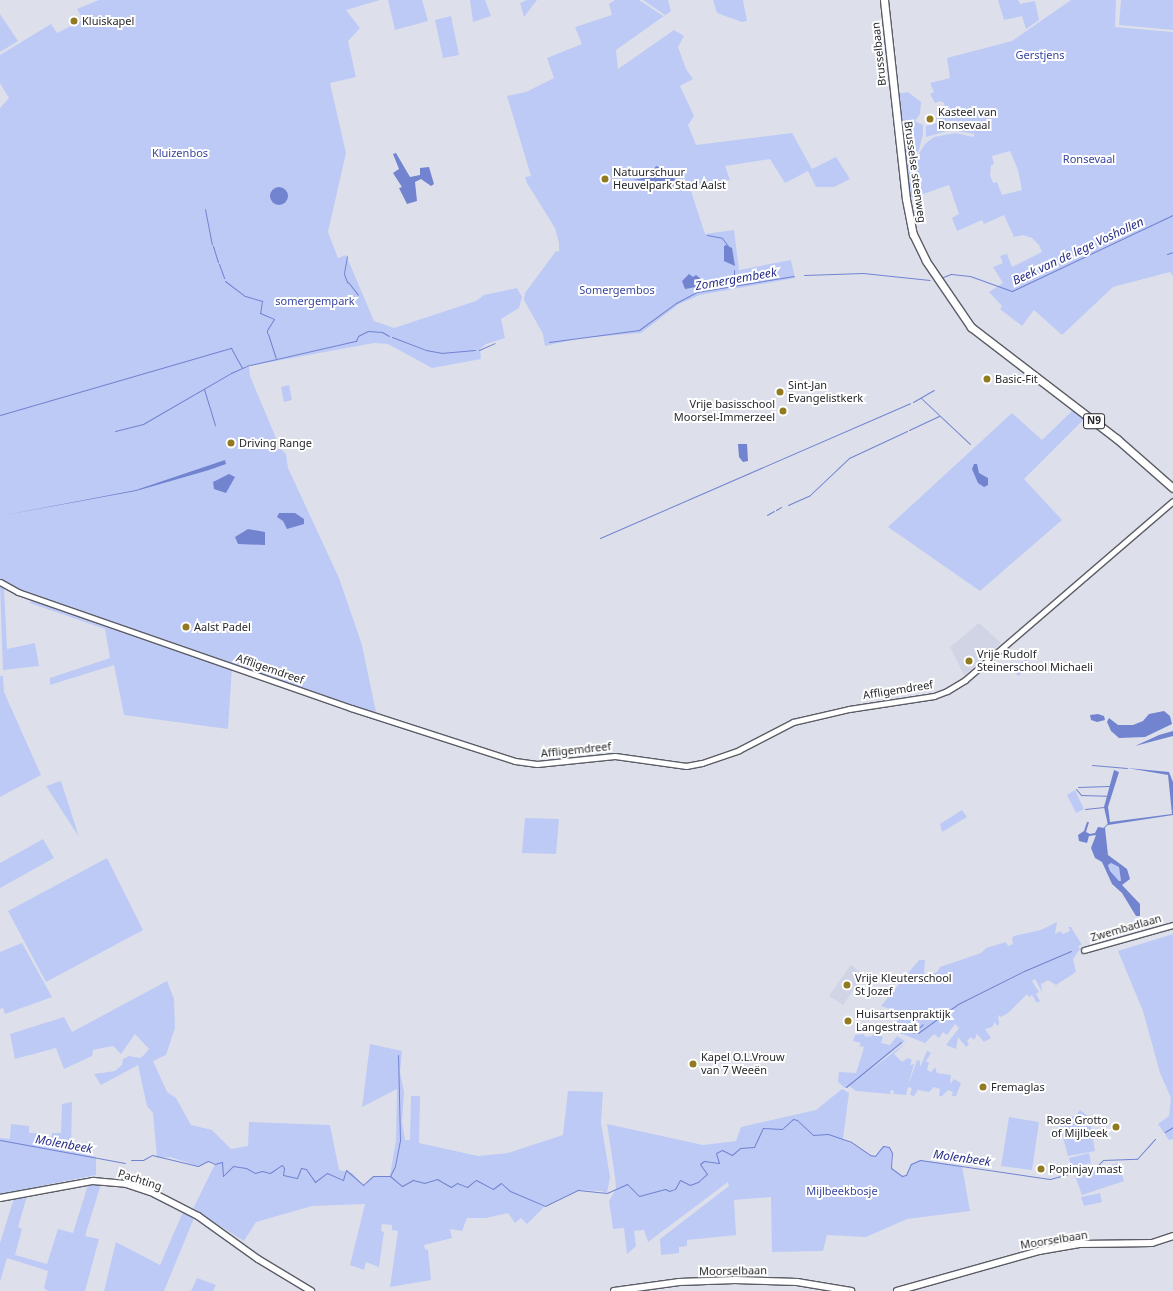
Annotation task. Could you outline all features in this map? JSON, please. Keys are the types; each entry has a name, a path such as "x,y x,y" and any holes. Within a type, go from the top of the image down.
{"main road":[{"name":"Brusselbaan","path":"884,0 895,106"},
{"name":"Brusselse steenweg","path":"895,106 906,199 913,234 926,261 965,321 1117,439 1173,488"},
{"name":"Pachting","path":"0,1198 93,1181 126,1184 151,1192 198,1216 258,1259 311,1291"},
{"name":"Moorselbaan","path":"897,1291 1015,1256 1064,1246 1100,1243 1152,1243 1173,1236"},
{"name":"Moorselbaan","path":"1113,1243 1148,1247 1173,1241"},
{"name":"Moorselbaan","path":"614,1291 679,1282 742,1280 798,1282 851,1291"}],"street":[{"name":"Affligemdreef","path":"0,582 18,592 357,711 515,761 537,764 615,756 686,766 702,763 739,750 793,722 849,709 934,696 947,691 964,680 1173,501"},
{"name":"Zwembadlaan","path":"1084,950 1173,925"}],"shaded area":[{"name":"Vrije Rudolf Steinerschool Michaeli","path":"979,623 1001,643 964,675 950,647"},
{"name":"Vrije Kleuterschool St Jozef","path":"851,965 864,975 843,1005 829,996"}],"green space":[{"path":"99,0 380,0 346,10 360,28 348,41 356,77 330,83 346,153 328,232 338,258 346,255 374,321 394,328 476,301 484,295 517,288 522,297 519,308 501,319 505,338 486,344 480,349 481,359 432,368 388,344 374,343 249,366 250,376 280,448 286,454 288,468 339,578 362,645 377,717 232,667 228,729 124,715 114,665 50,685 50,678 110,658 105,629 30,603 31,599 0,582 0,108 9,98 0,83 0,55 51,24 57,33 83,20 77,9"},
{"path":"388,0 422,0 428,21 395,30"},
{"path":"470,0 485,0 491,16 473,22"},
{"path":"527,0 537,0 524,17 520,3"},
{"name":"Somergembos","path":"615,0 639,0 663,16 665,15 643,0 668,0 671,11 616,50 618,69 674,30 684,36 678,47 686,69 693,79 680,86 694,116 688,125 696,145 792,133 812,169 836,157 850,179 834,187 816,187 808,171 785,183 770,159 725,166 730,180 689,185 705,234 734,230 739,270 791,260 795,278 700,295 679,304 641,333 581,338 545,346 543,334 524,300 525,293 556,251 559,252 559,243 555,228 527,183 525,177 531,176 507,96 526,92 554,78 547,58 582,44 575,27 612,15 609,4"},
{"path":"713,0 743,0 747,21 742,22 717,13"},
{"path":"998,0 1018,0 1020,4 1035,1 1039,20 1026,29 1022,16 1004,20"},
{"name":"Ronsevaal","path":"1071,0 1116,0 1115,27 1173,32 1173,276 1170,272 1113,287 1062,335 1034,310 1022,326 1000,309 1002,306 989,292 1003,283 993,267 1003,263 1000,256 1007,254 1012,267 1042,252 1039,245 1032,238 1023,235 1014,237 1004,215 984,224 982,220 957,231 952,218 959,214 949,185 909,199 906,164 915,160 925,144 934,137 955,133 973,137 975,134 951,130 926,137 926,126 937,123 936,118 944,114 945,110 944,103 941,101 935,103 930,94 934,92 930,83 950,78 947,58 1012,41","holes":["1010,151 1018,170 1022,190 1002,195 997,182 993,183 990,175 991,165 994,164 992,156"]},
{"path":"1121,0 1173,0 1173,30 1119,25"},
{"path":"0,14 18,41 0,52"},
{"path":"451,16 459,55 443,58 435,20"},
{"path":"908,92 921,102 920,114 915,121 923,125 923,134 919,150 906,162 898,94"},
{"path":"289,385 292,400 284,402 281,387"},
{"path":"1072,411 1084,419 1024,479 1062,520 980,591 888,527 1012,413 1042,440"},
{"path":"0,585 4,588 7,649 35,643 39,666 3,670"},
{"path":"1026,659 1031,665 1018,676 1013,669"},
{"path":"0,676 3,676 4,692 41,775 0,797"},
{"path":"61,781 79,837 46,786"},
{"path":"1075,790 1084,809 1076,813 1067,795"},
{"path":"962,810 967,817 942,832 940,824"},
{"path":"525,818 559,819 556,854 522,853"},
{"path":"43,839 54,858 0,888 0,863"},
{"path":"107,858 143,930 46,982 8,911"},
{"path":"1111,863 1119,867 1121,881 1119,881 1110,871 1108,865"},
{"path":"1057,922 1055,934 1060,931 1063,934 1070,931 1068,927 1071,927 1082,945 1078,946 1080,949 1073,959 1076,972 1056,985 1048,980 1041,984 1042,992 1035,979 1032,981 1039,992 1036,994 1040,1001 1037,1003 1032,995 1029,997 1027,994 1008,1013 1001,1017 998,1015 999,1024 997,1026 995,1022 992,1027 985,1029 991,1038 984,1042 977,1034 974,1040 971,1037 967,1041 969,1044 966,1047 958,1037 956,1049 946,1045 959,1028 955,1024 947,1035 943,1032 939,1038 934,1034 925,1043 892,1030 902,1013 881,1006 919,960 925,960 924,976 928,976 937,972 940,967 981,953 986,948 1006,942 1008,946 1013,944 1012,938 1014,936 1041,930"},
{"path":"1173,934 1173,1139 1169,1140 1158,1124 1169,1116 1171,1098 1160,1073 1143,1011 1118,951"},
{"path":"22,943 52,997 5,1014 3,1008 0,1009 0,952"},
{"path":"167,981 174,999 175,1028 166,1055 153,1061 167,1092 176,1098 191,1125 212,1130 231,1149 248,1146 249,1122 330,1125 339,1170 352,1173 363,1185 373,1176 390,1176 396,1140 397,1089 362,1107 370,1044 402,1051 400,1072 404,1092 402,1122 405,1140 410,1140 411,1096 420,1096 419,1143 478,1156 508,1153 563,1135 568,1091 603,1092 601,1123 610,1177 607,1193 601,1191 578,1190 545,1206 527,1224 521,1218 515,1223 508,1213 486,1218 467,1218 462,1231 450,1229 452,1238 424,1245 425,1249 428,1250 431,1280 390,1287 398,1231 392,1230 392,1225 382,1224 381,1231 384,1232 379,1267 366,1262 364,1270 350,1265 365,1204 312,1206 256,1222 244,1241 193,1209 215,1164 208,1161 198,1166 170,1157 157,1158 153,1113 147,1106 138,1065 101,1085 94,1074 115,1071 122,1065 123,1059 129,1056 140,1058 144,1055 149,1049 135,1034 121,1054 113,1046 93,1050 92,1056 64,1069 56,1048 15,1059 10,1034 64,1017 72,1032"},
{"path":"876,1028 880,1029 877,1035 883,1037 881,1043 890,1045 897,1036 905,1041 865,1074 907,1042 894,1054 902,1062 908,1058 912,1060 910,1065 914,1064 908,1086 917,1060 920,1061 920,1067 927,1051 931,1053 926,1061 929,1063 927,1070 931,1072 935,1067 937,1073 951,1075 950,1084 954,1079 961,1083 956,1096 952,1096 953,1092 948,1090 942,1096 939,1096 940,1089 934,1087 929,1092 918,1090 914,1096 910,1095 912,1088 908,1087 906,1095 893,1094 894,1091 891,1090 890,1094 856,1091 849,1086 845,1088 838,1082 839,1072 856,1073 864,1047 859,1046 861,1043 853,1041 855,1035 863,1034 866,1037 872,1036"},
{"name":"Mijlbeekbosje","path":"842,1089 849,1093 843,1139 870,1155 875,1156 883,1146 889,1147 892,1153 891,1168 902,1176 906,1175 911,1164 920,1160 962,1166 970,1211 907,1219 866,1237 827,1235 823,1251 772,1252 771,1197 734,1200 736,1235 687,1240 687,1246 679,1247 679,1253 661,1255 660,1239 729,1186 728,1182 648,1242 644,1230 634,1231 636,1246 627,1254 624,1228 613,1229 609,1201 616,1189 607,1124 703,1145 736,1141 741,1127 816,1110"},
{"path":"72,1102 71,1151 96,1157 96,1175 0,1194 0,1138 10,1139 11,1124 29,1126 29,1133 37,1133 37,1144 50,1147 52,1133 61,1133 62,1104"},
{"path":"1080,1110 1093,1120 1091,1127 1095,1151 1068,1156 1059,1123 1076,1115"},
{"path":"1009,1117 1039,1122 1032,1170 1001,1166"},
{"path":"1089,1153 1091,1163 1071,1167 1069,1158"},
{"path":"1118,1163 1124,1181 1082,1195 1075,1176"},
{"path":"101,1184 85,1236 99,1239 85,1291 48,1291 44,1288 48,1271 7,1258 0,1282 0,1243 14,1198 27,1196 18,1227 22,1229 15,1255 47,1264 58,1229 73,1233 88,1185"},
{"path":"1100,1193 1102,1202 1084,1206 1081,1197"},
{"path":"183,1212 194,1218 164,1291 104,1291 116,1242 160,1265"},
{"path":"197,1278 216,1285 213,1291 191,1291"}],"water":[{"path":"396,153 410,177 420,175 420,168 429,167 434,184 431,186 421,179 415,182 417,201 407,204 399,188 402,187 393,173 399,169 393,154"},
{"path":"656,166 670,171 677,183 675,190 672,191 653,181 633,180 649,177"},
{"path":"275,187 283,187 288,192 286,203 283,205 275,205 270,200 270,192"},
{"path":"726,245 732,248 735,266 724,261 724,246"},
{"path":"689,274 693,277 696,275 701,279 702,286 685,289 682,281"},
{"path":"738,444 747,444 748,461 743,462 739,457"},
{"path":"225,460 226,464 209,470 136,491 0,516 136,490"},
{"path":"974,464 977,464 979,473 988,478 988,485 984,487 978,483 972,469"},
{"path":"229,474 235,477 226,493 214,489 213,482"},
{"path":"279,513 295,513 304,519 304,524 287,529 283,521 277,517"},
{"path":"248,529 265,532 265,545 238,544 235,537"},
{"path":"1164,711 1170,716 1172,724 1145,737 1119,738 1111,731 1107,722 1109,718 1118,725 1133,725 1143,721 1149,714"},
{"path":"1098,714 1104,716 1105,720 1097,722 1091,720 1090,715"},
{"path":"1173,731 1173,736 1135,746 1159,735"},
{"path":"1127,768 1169,772 1173,782 1173,815 1108,825 1104,807 1114,770 1119,772 1108,807 1110,822 1172,814 1168,775"},
{"path":"1087,822 1089,822 1086,832 1090,834 1095,833 1098,827 1105,828 1108,855 1127,869 1130,879 1122,885 1140,904 1140,916 1136,916 1122,893 1112,884 1102,862 1095,858 1091,848 1096,835 1089,836 1087,843 1079,841 1078,835 1084,831","holes":["1111,863 1119,867 1121,881 1119,881 1110,871 1108,865"]}],"waterway":[{"path":"205,209 212,244"},
{"name":"Beek van de lege Voshollen","path":"943,277 951,274 970,276 1012,291 1173,215"},
{"path":"707,235 722,238 728,246"},
{"path":"213,246 218,262"},
{"name":"Beek van de lege Voshollen","path":"1167,254 1173,252"},
{"path":"344,273 347,256"},
{"path":"219,264 224,278"},
{"path":"734,270 734,286"},
{"name":"Beek van de lege Voshollen","path":"804,275 863,273 930,280"},
{"path":"344,274 347,282"},
{"name":"Zomergembeek","path":"549,342 639,330 676,303 697,292 794,276"},
{"path":"225,281 245,296 262,301 260,313 274,319 267,330 267,333"},
{"path":"348,282 358,295"},
{"path":"250,365 356,341 358,336 368,331 382,332 389,336"},
{"path":"268,334 276,358"},
{"path":"392,337 426,350 441,353 475,350"},
{"path":"479,350 495,343"},
{"path":"0,415 231,348 242,368"},
{"path":"115,431 143,424 231,373 249,365"},
{"path":"204,389 215,425"},
{"path":"913,402 934,390"},
{"path":"921,398 970,444"},
{"path":"600,538 910,403"},
{"path":"909,430 939,416"},
{"path":"788,505 810,495 849,458 907,431"},
{"path":"776,510 781,507"},
{"path":"767,515 774,511"},
{"path":"1092,765 1127,768"},
{"path":"1078,787 1109,786"},
{"path":"1076,789 1081,795 1106,796"},
{"path":"1085,809 1104,807"},
{"path":"1104,827 1108,823"},
{"path":"918,1033 958,1004 1024,971 1071,951"},
{"path":"913,1033 923,1024"},
{"path":"846,1087 901,1042"},
{"path":"390,1176 395,1166 400,1141 398,1055"},
{"name":"Molenbeek","path":"131,1160 143,1160 152,1155 198,1166 208,1161 215,1164 222,1162 223,1176 233,1166 246,1168 255,1173 262,1171 270,1173 282,1165 284,1168 283,1175 297,1178 301,1168 306,1169 315,1182 327,1173 343,1180 346,1170 363,1185 373,1176 390,1176 402,1186 413,1180 424,1183 437,1179 451,1187 457,1183 467,1187 476,1180 493,1189 501,1183 510,1191 545,1206 578,1190 607,1193 627,1184 639,1196 665,1189 669,1191 675,1189 680,1180 690,1185 698,1182 707,1174 700,1164 704,1161 719,1163 716,1153 722,1150 732,1155 740,1148 754,1147 763,1128 782,1129 793,1119 797,1120 813,1135 828,1134 851,1142 870,1155 875,1156 883,1146 889,1147 892,1153 891,1168 902,1176 906,1175 911,1164 920,1160 1050,1179 1097,1166 1103,1160 1137,1159 1155,1139"},
{"name":"Molenbeek","path":"1165,1132 1173,1127"},
{"name":"Molenbeek","path":"0,1140 125,1163"}],"place":[{"name":"Kluiskapel","path":"74,21"},
{"name":"Kasteel van Ronsevaal","path":"930,119"},
{"name":"Natuurschuur Heuvelpark Stad Aalst","path":"605,179"},
{"name":"Basic-Fit","path":"987,379"},
{"name":"Sint-Jan Evangelistkerk","path":"780,392"},
{"name":"Vrije basisschool Moorsel-Immerzeel","path":"783,411"},
{"name":"Driving Range","path":"231,443"},
{"name":"Aalst Padel","path":"186,627"},
{"name":"Vrije Rudolf Steinerschool Michaeli","path":"969,661"},
{"name":"Vrije Kleuterschool St Jozef","path":"847,985"},
{"name":"Huisartsenpraktijk Langestraat","path":"848,1021"},
{"name":"Kapel O.L.Vrouw van 7 Weeën","path":"693,1064"},
{"name":"Fremaglas","path":"983,1087"},
{"name":"Rose Grotto of Mijlbeek","path":"1116,1127"},
{"name":"Popinjay mast","path":"1041,1169"}],"park label":[{"name":"Gerstjens","path":"1040,55"},
{"name":"Kluizenbos","path":"180,153"},
{"name":"somergempark","path":"315,301"}]}
